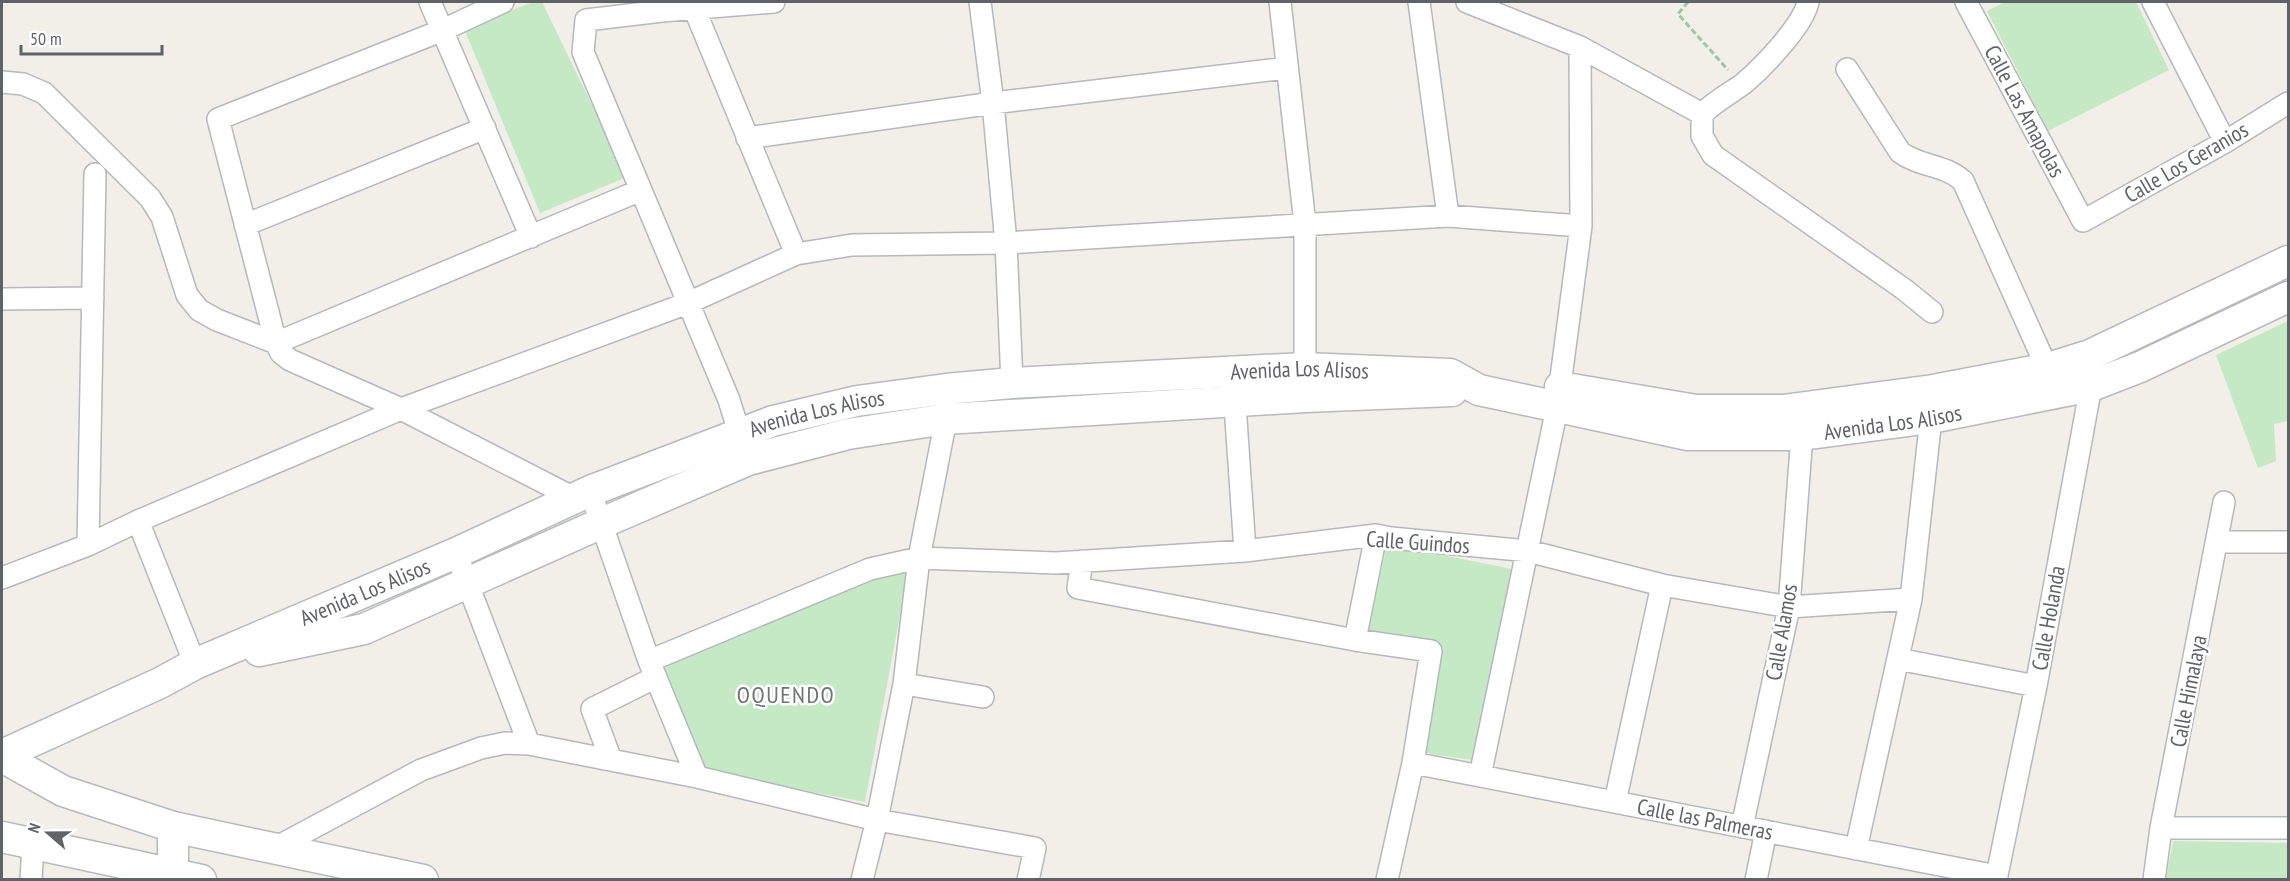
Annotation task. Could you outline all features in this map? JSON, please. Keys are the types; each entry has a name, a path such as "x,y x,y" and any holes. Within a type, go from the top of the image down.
{"street":[{"path":"430,2 531,237"},
{"path":"503,2 443,30 218,119 276,342 282,353 290,360 401,409 582,495 602,523 653,669 697,777"},
{"path":"744,446 729,400 583,52 586,20 774,2"},
{"path":"980,2 993,103 1006,243 1012,383"},
{"path":"1280,2 1305,224 1305,398"},
{"path":"1419,2 1448,216"},
{"path":"1467,2 1580,47 1702,114"},
{"path":"1809,2 1793,30 1764,65 1741,85 1715,101 1702,114 1702,136 1713,155 1905,290 1932,312"},
{"path":"2152,2 2225,142"},
{"name":"Calle Las Amapolas","path":"1971,3 2083,220"},
{"path":"694,8 796,254"},
{"path":"1480,776 1559,398 1581,226 1580,47"},
{"path":"747,138 993,103 1287,68"},
{"path":"1847,69 1900,152 1910,160 1953,172 1963,181 2053,381"},
{"path":"2,82 23,84 44,93 150,198 162,217 188,295 199,310 217,320 276,342 641,190"},
{"name":"Calle Los Geranios","path":"2083,220 2225,142 2289,103"},
{"path":"245,225 485,128"},
{"path":"88,545 95,174"},
{"path":"2,578 88,545 138,521 401,409 688,303 796,254 852,245 1006,243 1448,216 1581,226"},
{"name":"Avenida Los Alisos","path":"1559,398 1688,435 1802,435 1931,418 2053,381 2090,355 2289,261"},
{"name":"Avenida Los Alisos","path":"2,756 160,683 195,664 456,553 582,495 744,446 848,434 946,419 1479,390 1696,410 1783,410 1933,390 2053,381 2091,386 2140,367 2289,297"},
{"path":"2,299 93,298"},
{"name":"Calle Holanda","path":"1996,878 2036,686 2091,386 2090,355"},
{"name":"Avenida Los Alisos","path":"195,664 364,629 602,523 744,446 773,421 856,401 1012,383 1304,368 1450,374 1479,390"},
{"path":"1233,372 1245,550"},
{"path":"862,879 877,820 904,684 919,558 946,419 946,389"},
{"path":"1856,849 1911,598 1931,418"},
{"name":"Calle Alamos","path":"1742,827 1789,607 1802,435"},
{"name":"Calle Himalaya","path":"2154,879 2161,828 2224,502"},
{"path":"138,521 195,664"},
{"path":"1355,640 1376,535"},
{"name":"Calle Guindos","path":"611,760 592,709 653,669 870,569 919,558 1056,563 1245,550 1376,535 1528,551 1662,585 1789,607 1911,598"},
{"path":"2217,542 2289,542"},
{"path":"456,553 529,744"},
{"path":"1082,561 1078,588 1355,640 1431,651 1413,764 1387,879"},
{"path":"1615,802 1662,585"},
{"path":"1898,659 2036,686"},
{"path":"904,684 983,697"},
{"path":"275,848 421,770 481,748 505,743 529,744 697,777 877,820 1035,848 1028,879"},
{"path":"2,756 63,791 173,827 423,879"},
{"name":"Calle las Palmeras","path":"1413,764 1766,831 1996,878"},
{"path":"2,837 182,878 173,827"},
{"path":"2161,828 2289,828"},
{"path":"1755,879 1766,831"},
{"path":"31,879 33,844"}],"path":[{"path":"1688,2 1678,14 1741,85"}],"green space":[{"path":"533,2 542,2 627,177 540,213 464,28"},
{"path":"2005,2 2136,2 2169,70 2048,131 1987,11"},
{"path":"2288,321 2288,421 2274,424 2276,461 2258,468 2216,355"},
{"path":"1387,544 1517,570 1472,760 1418,752 1438,646 1368,634"},
{"path":"908,573 865,802 702,771 659,667 869,578"},
{"path":"2173,841 2288,843 2288,879 2166,879"}],"district":[{"name":"OQUENDO","path":"786,695"}]}
